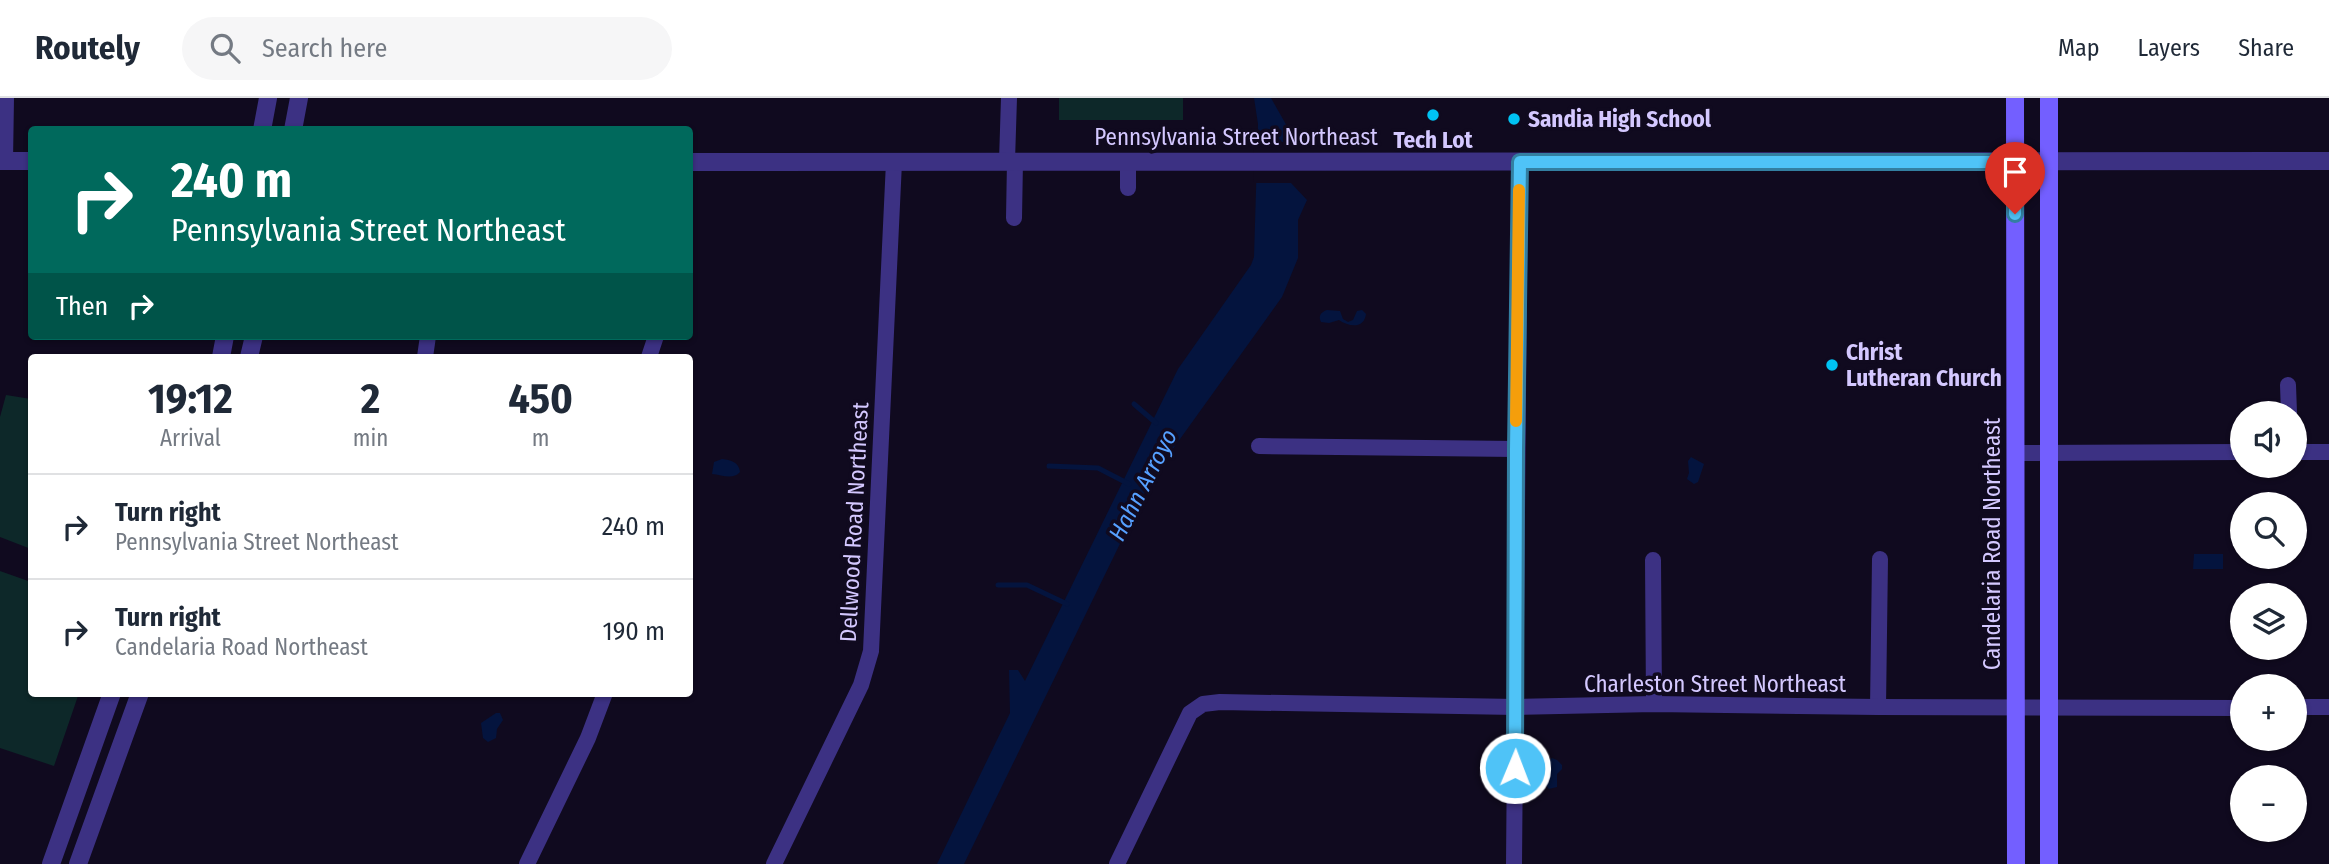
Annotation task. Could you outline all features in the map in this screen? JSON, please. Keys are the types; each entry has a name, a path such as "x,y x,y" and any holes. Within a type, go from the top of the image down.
{"main road":[{"name":"Candelaria Road Northeast","path":"2015,98 2016,864"},
{"path":"2049,98 2049,864"}],"street":[{"path":"6,98 3,162 28,162"},
{"path":"263,126 268,98"},
{"path":"294,126 299,98"},
{"path":"1009,98 1014,218"},
{"path":"1128,161 1128,188"},
{"name":"Pennsylvania Street Northeast","path":"693,162 2329,161"},
{"name":"Dellwood Road Northeast","path":"774,864 861,685 871,651 894,162"},
{"path":"1514,864 1520,162"},
{"path":"2288,384 2289,401"},
{"path":"1259,446 1516,449"},
{"path":"2017,453 2230,452"},
{"path":"2307,452 2329,452"},
{"path":"1878,707 1880,559"},
{"path":"1653,560 1654,704"},
{"path":"51,864 111,697"},
{"path":"78,864 139,697"},
{"path":"527,864 589,738 604,697"},
{"name":"Charleston Street Northeast","path":"1117,864 1190,713 1203,704 2230,708"},
{"path":"2307,708 2329,708"}],"green space":[{"path":"1059,98 1183,98 1183,120 1059,120"},
{"path":"6,395 28,399 28,548 0,537 0,417"},
{"path":"0,571 28,581 28,697 78,697 54,766 0,748"}],"water":[{"name":"Hahn Arroyo","path":"1254,98 1271,98 1292,135 1291,183 1307,200 1298,220 1298,258 1282,297 1152,478 964,864 937,864 1010,713 1009,670 1018,670 1025,681 1178,369 1251,265 1254,257 1258,124"},
{"path":"1327,310 1340,311 1343,319 1348,322 1353,320 1357,311 1362,310 1366,314 1362,322 1355,325 1339,320 1321,322 1321,314"},
{"path":"1691,457 1704,464 1698,482 1694,484 1687,479 1688,461"},
{"path":"722,459 734,462 740,472 731,476 712,474 714,462"},
{"path":"2194,554 2223,554 2223,569 2193,569"},
{"path":"500,713 503,720 497,729 496,738 488,742 483,738 481,723"},
{"path":"1552,758 1562,765 1562,769 1557,774 1557,787 1549,789 1544,773"}],"pier":[{"path":"1254,142 1294,142 1294,183 1253,183"}],"waterway":[{"name":"Hahn Arroyo","path":"1134,404 1156,423"},
{"name":"Hahn Arroyo","path":"1049,466 1098,468 1129,484"},
{"path":"998,585 1027,585 1067,604"}],"slow traffic":[{"path":"1516,421 1519,190"}],"place":[{"name":"Tech Lot","path":"1433,115"},
{"name":"Sandia High School","path":"1514,119"},
{"name":"Christ Lutheran Church","path":"1832,365"}],"route":[{"path":"1515,768 1520,162 2015,162 2015,214"}]}
